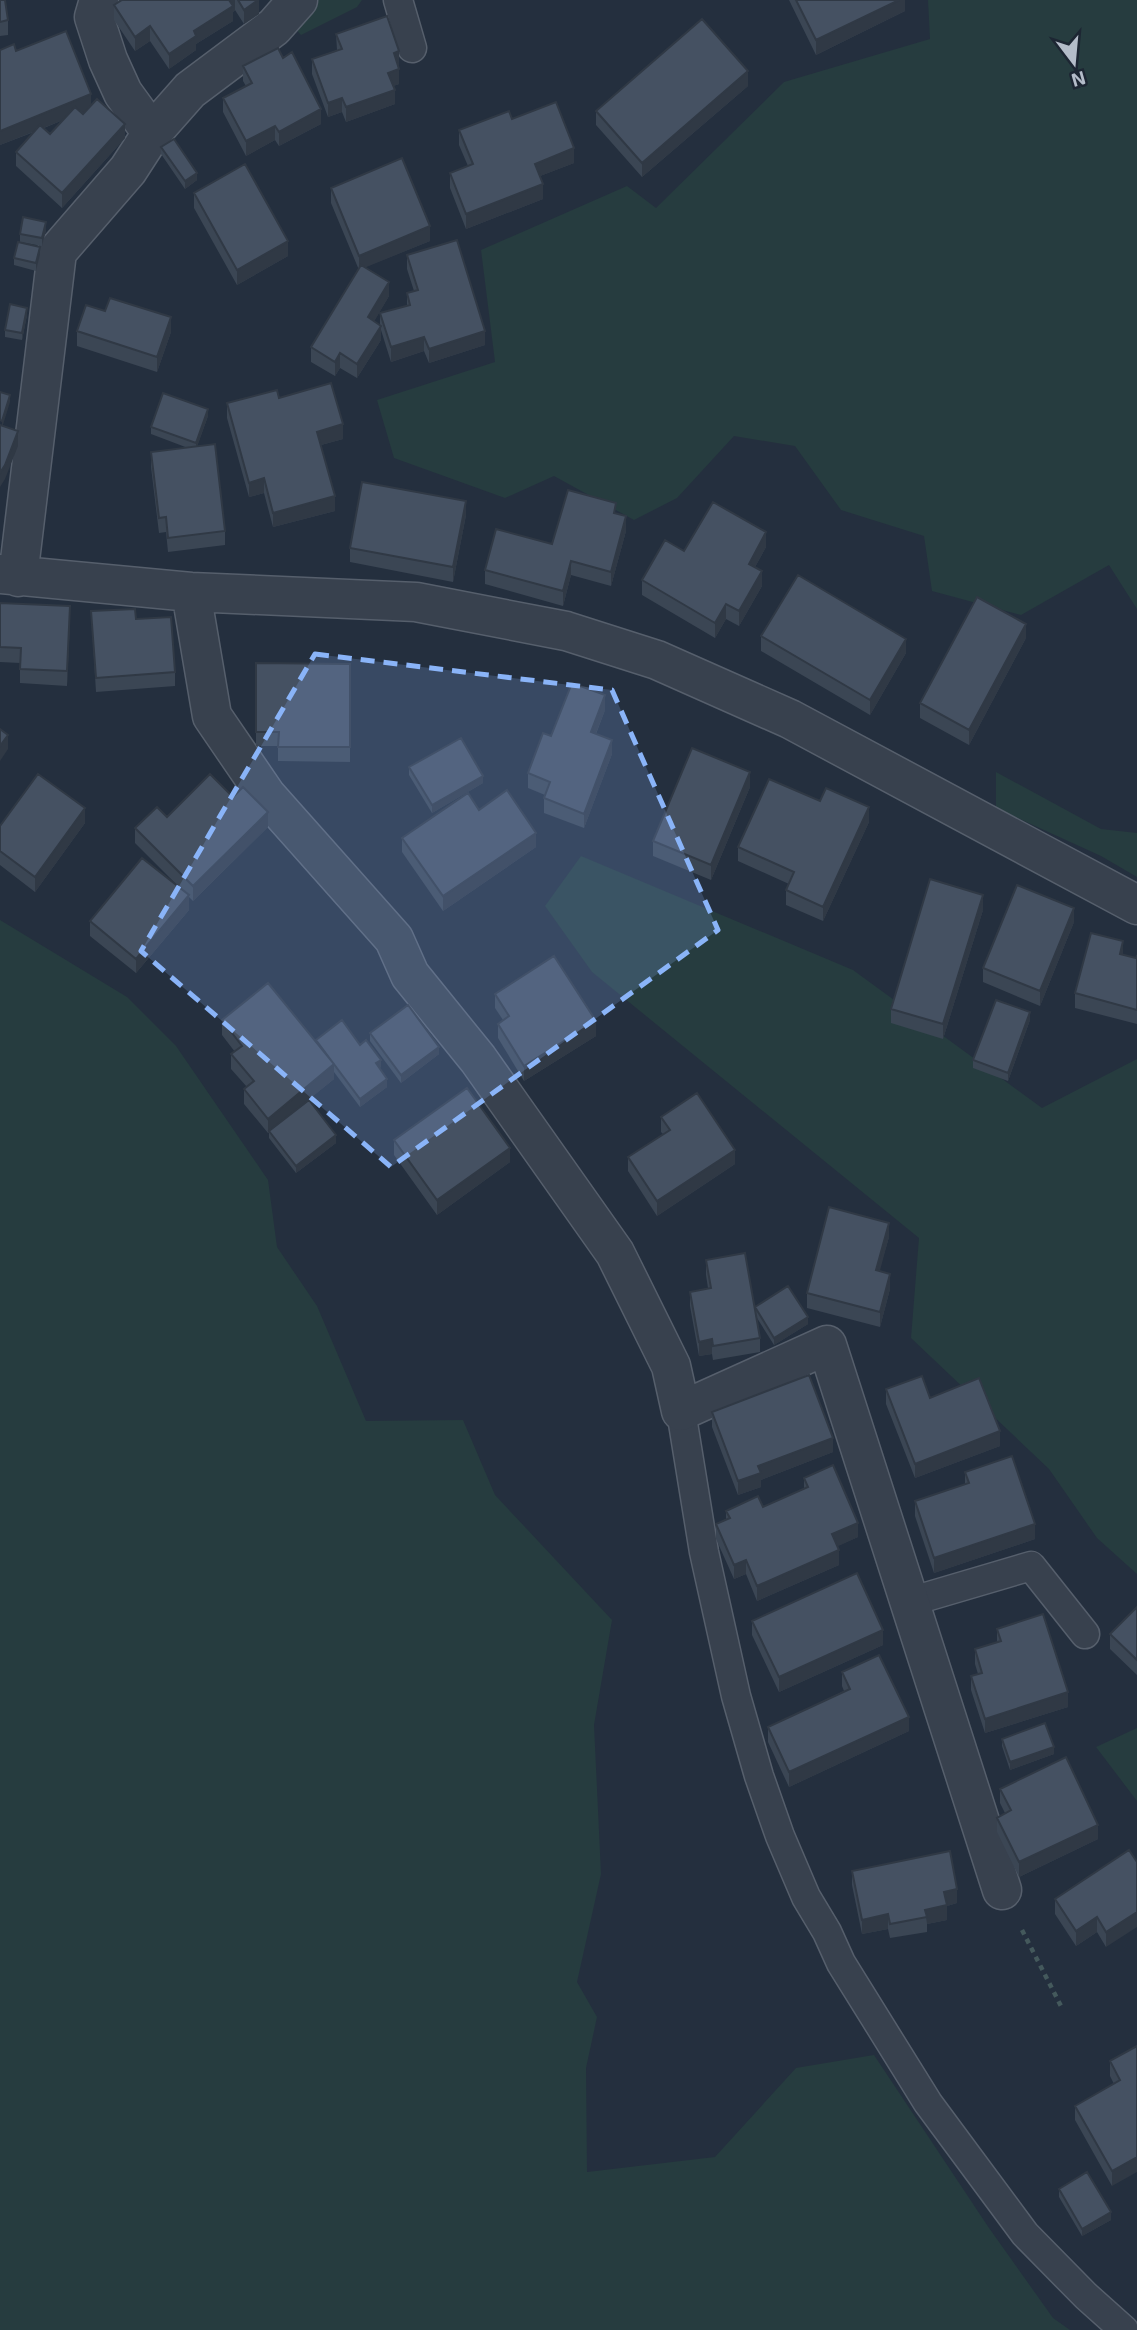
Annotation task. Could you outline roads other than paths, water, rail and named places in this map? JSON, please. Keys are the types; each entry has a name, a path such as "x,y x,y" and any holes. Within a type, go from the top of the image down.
{"street":[{"path":"99,0 94,18 108,60 123,93 152,134"},
{"path":"298,0 274,26 190,90 152,134 128,170 57,252 9,576 191,592 416,602 566,631 657,660 790,719 1137,905"},
{"path":"191,592 212,716 267,794 394,939 410,975 478,1059 615,1253 671,1366 681,1411 827,1345 1002,1890"}],"lane":[{"path":"398,0 412,48"},
{"path":"681,1411 704,1552 736,1696 767,1800 806,1897 827,1932 841,1963 928,2104 1025,2234 1124,2330"},
{"path":"909,1602 1031,1566 1084,1634"}]}
